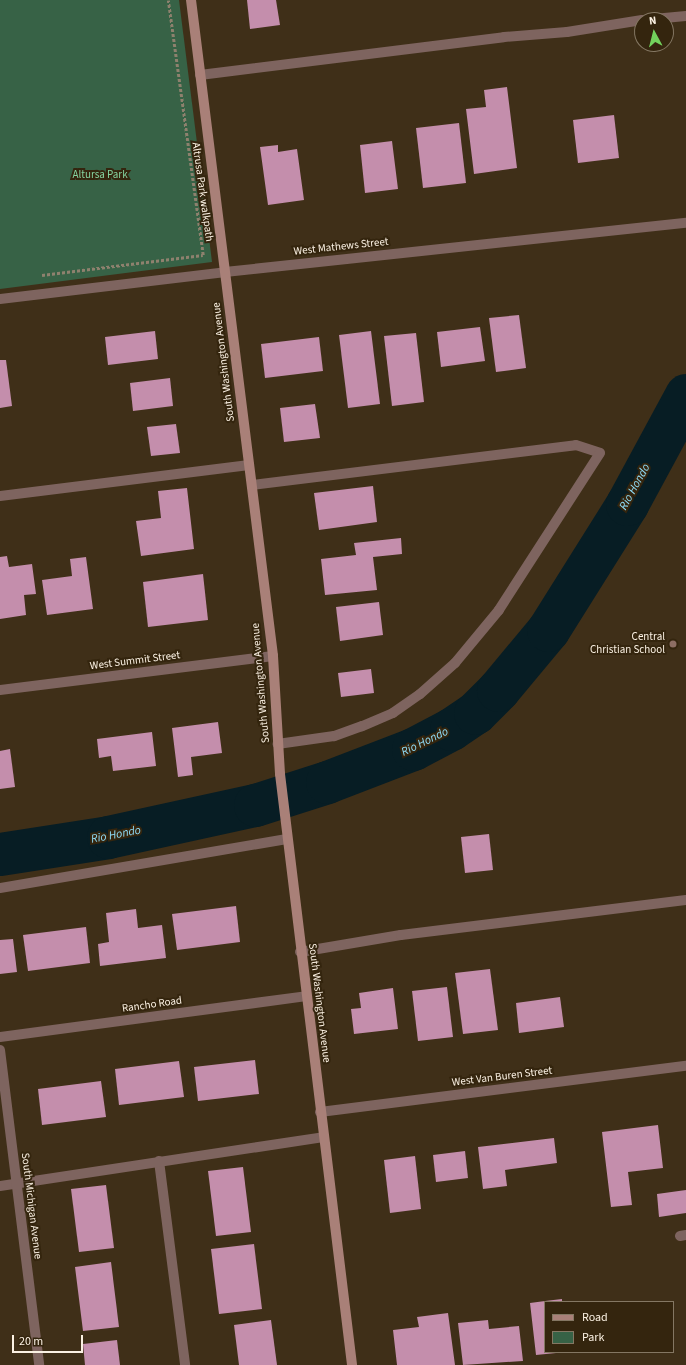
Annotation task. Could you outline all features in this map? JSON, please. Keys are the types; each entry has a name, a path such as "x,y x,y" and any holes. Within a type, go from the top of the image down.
{"street":[{"name":"South Washington Avenue","path":"191,0 273,656 280,774 287,839 352,1365"},
{"path":"674,17 686,16"},
{"path":"200,75 496,38 567,32 634,21"},
{"name":"West Mathews Street","path":"0,299 226,272 686,224"},
{"path":"252,485 576,445 600,453 499,610 455,663 420,694 393,713 334,736 278,744"},
{"path":"0,496 249,465"},
{"name":"West Summit Street","path":"0,690 273,656"},
{"path":"0,888 287,839"},
{"path":"300,952 401,935 686,900"},
{"name":"Rancho Road","path":"0,1037 306,996"},
{"name":"South Michigan Avenue","path":"0,1050 40,1365"},
{"name":"West Van Buren Street","path":"320,1112 686,1066"},
{"path":"0,1186 323,1137"},
{"path":"160,1161 185,1365"}],"path":[{"name":"Altrusa Park walkpath","path":"39,275 203,255 168,0"}],"green space":[{"name":"Altursa Park","path":"0,0 179,0 212,262 0,289"}],"building":[{"path":"247,0 276,0 280,25 250,29"},
{"path":"507,87 517,168 474,174 466,109 486,107 484,90"},
{"path":"614,115 619,158 578,163 573,120"},
{"path":"459,123 466,183 423,188 416,128"},
{"path":"392,141 398,189 365,193 360,145"},
{"path":"278,145 278,152 297,149 304,200 268,205 260,147"},
{"path":"519,315 526,368 496,372 489,318"},
{"path":"480,327 485,361 441,367 437,332"},
{"path":"155,331 158,359 108,365 105,337"},
{"path":"371,331 380,404 348,408 339,335"},
{"path":"416,333 424,402 392,406 384,336"},
{"path":"319,337 323,371 265,378 261,344"},
{"path":"0,360 6,360 12,406 0,408"},
{"path":"170,378 173,406 133,411 130,383"},
{"path":"315,404 320,438 284,442 280,408"},
{"path":"176,424 180,453 151,456 147,427"},
{"path":"373,486 377,522 319,530 314,493"},
{"path":"187,488 194,549 141,556 136,521 161,518 158,491"},
{"path":"401,538 402,554 373,557 377,590 325,595 321,559 356,555 354,543"},
{"path":"7,556 9,567 32,564 36,594 24,595 26,615 0,619 0,557"},
{"path":"86,557 93,609 47,615 42,580 72,576 70,559"},
{"path":"203,574 208,620 148,627 143,582"},
{"path":"379,602 383,635 340,641 336,607"},
{"path":"371,669 374,693 341,697 338,673"},
{"path":"218,722 222,753 191,757 193,775 178,777 172,728"},
{"path":"152,732 156,766 113,771 111,756 99,758 97,739"},
{"path":"10,749 15,787 0,789 0,751"},
{"path":"489,834 493,870 465,873 461,837"},
{"path":"236,906 240,942 177,950 172,914"},
{"path":"136,909 138,928 162,925 166,958 100,966 98,944 109,942 106,913"},
{"path":"86,927 90,963 28,971 23,935"},
{"path":"13,939 17,972 0,974 0,940"},
{"path":"490,969 498,1030 463,1034 455,973"},
{"path":"447,987 453,1037 418,1041 412,991"},
{"path":"393,988 398,1029 354,1034 351,1009 361,1008 359,993"},
{"path":"560,997 564,1027 519,1033 516,1003"},
{"path":"255,1060 259,1094 198,1101 194,1067"},
{"path":"179,1061 184,1097 119,1105 115,1069"},
{"path":"101,1081 106,1117 42,1125 38,1089"},
{"path":"658,1125 663,1168 628,1172 632,1205 611,1207 602,1132"},
{"path":"554,1138 557,1163 505,1170 507,1186 483,1189 478,1147"},
{"path":"465,1151 468,1178 436,1182 433,1155"},
{"path":"415,1156 421,1209 390,1213 384,1160"},
{"path":"243,1167 251,1232 216,1236 208,1171"},
{"path":"106,1185 114,1248 79,1252 71,1189"},
{"path":"686,1190 686,1213 659,1217 657,1194"},
{"path":"254,1244 262,1309 219,1314 211,1249"},
{"path":"111,1262 119,1327 83,1331 75,1267"},
{"path":"562,1299 562,1301 545,1301"},
{"path":"544,1301 544,1353 556,1353 536,1355 530,1303"},
{"path":"448,1313 455,1365 397,1365 393,1330 419,1327 417,1317"},
{"path":"271,1320 277,1365 239,1365 234,1325"},
{"path":"488,1320 489,1329 519,1326 523,1361 463,1365 458,1323"},
{"path":"117,1340 120,1365 85,1365 83,1344"}],"waterway":[{"name":"Rio Hondo","path":"0,854 108,837 255,805 327,782 413,749 451,729 475,713 498,690 548,630 627,504 686,395"}],"place":[{"name":"Central Christian School","path":"673,644"}]}
